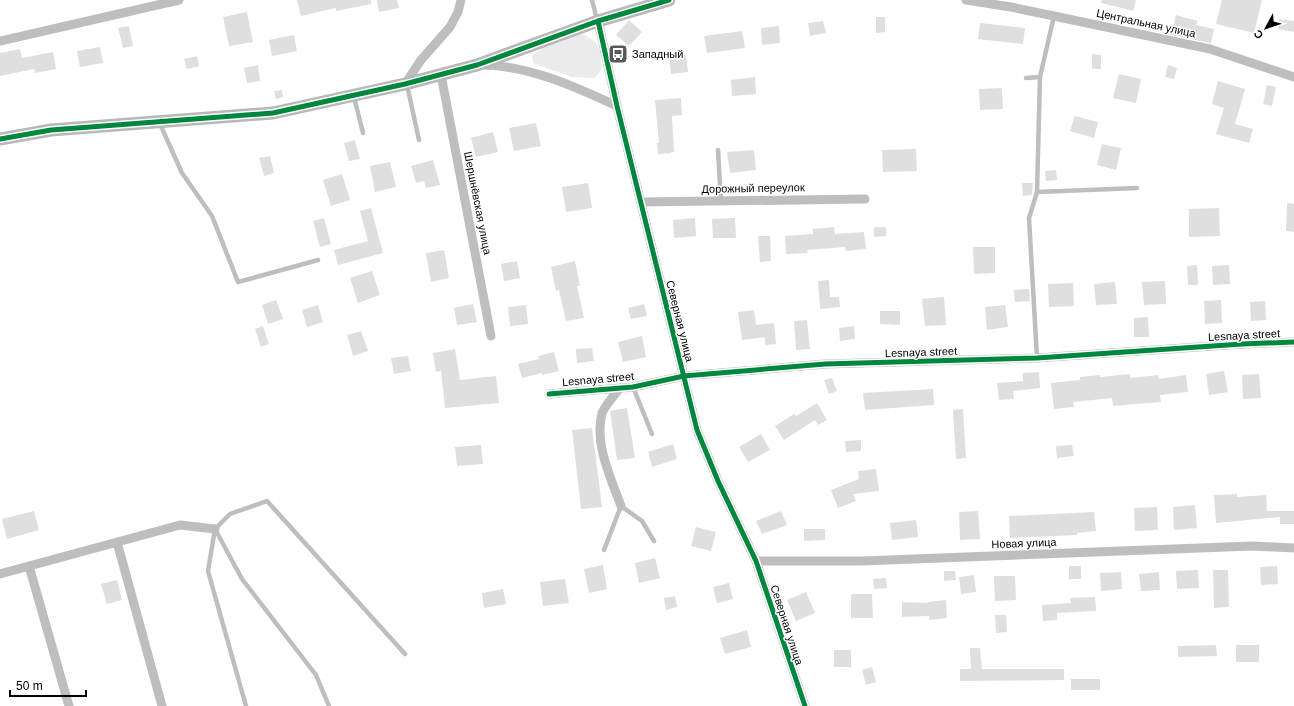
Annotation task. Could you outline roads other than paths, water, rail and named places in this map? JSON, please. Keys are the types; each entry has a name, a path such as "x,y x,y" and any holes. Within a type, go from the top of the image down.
{"street":[{"path":"0,41 179,0"},
{"path":"406,84 421,60 450,27 458,12 461,0"},
{"path":"0,139 50,130 273,113 406,84 477,65 598,21 669,0"},
{"name":"Центральная улица","path":"966,0 1054,16 1210,50 1294,77"},
{"name":"Северная улица","path":"598,21 617,106 697,430 718,481 756,561 805,706"},
{"path":"477,65 497,65 523,70 574,86 617,106"},
{"name":"Шершнёвская улица","path":"441,75 491,336"},
{"name":"Дорожный переулок","path":"641,202 865,199"},
{"name":"Lesnaya street","path":"550,394 633,387 684,376 825,364 1037,358 1242,344 1294,342"},
{"path":"620,388 602,412 600,434 604,462 621,506"},
{"path":"0,574 180,525 215,529"},
{"path":"117,542 162,706"},
{"name":"Новая улица","path":"756,561 862,561 1252,546 1294,548"},
{"path":"29,566 69,706"}],"lane":[{"path":"592,0 598,21"},
{"path":"1037,358 1029,218 1037,192 1040,77 1054,16"},
{"path":"1026,78 1040,77"},
{"path":"406,84 419,140"},
{"path":"354,95 363,132"},
{"path":"159,122 182,173 212,216 238,282 318,260"},
{"path":"718,150 721,201"},
{"path":"1037,192 1137,188"},
{"path":"633,387 652,434"},
{"path":"246,706 208,571 215,529 230,514 267,501 405,654"},
{"path":"604,550 621,506 642,521 654,541"},
{"path":"215,529 242,579 316,675 329,706"}],"place":[{"name":"Западный","path":"618,54"}]}
